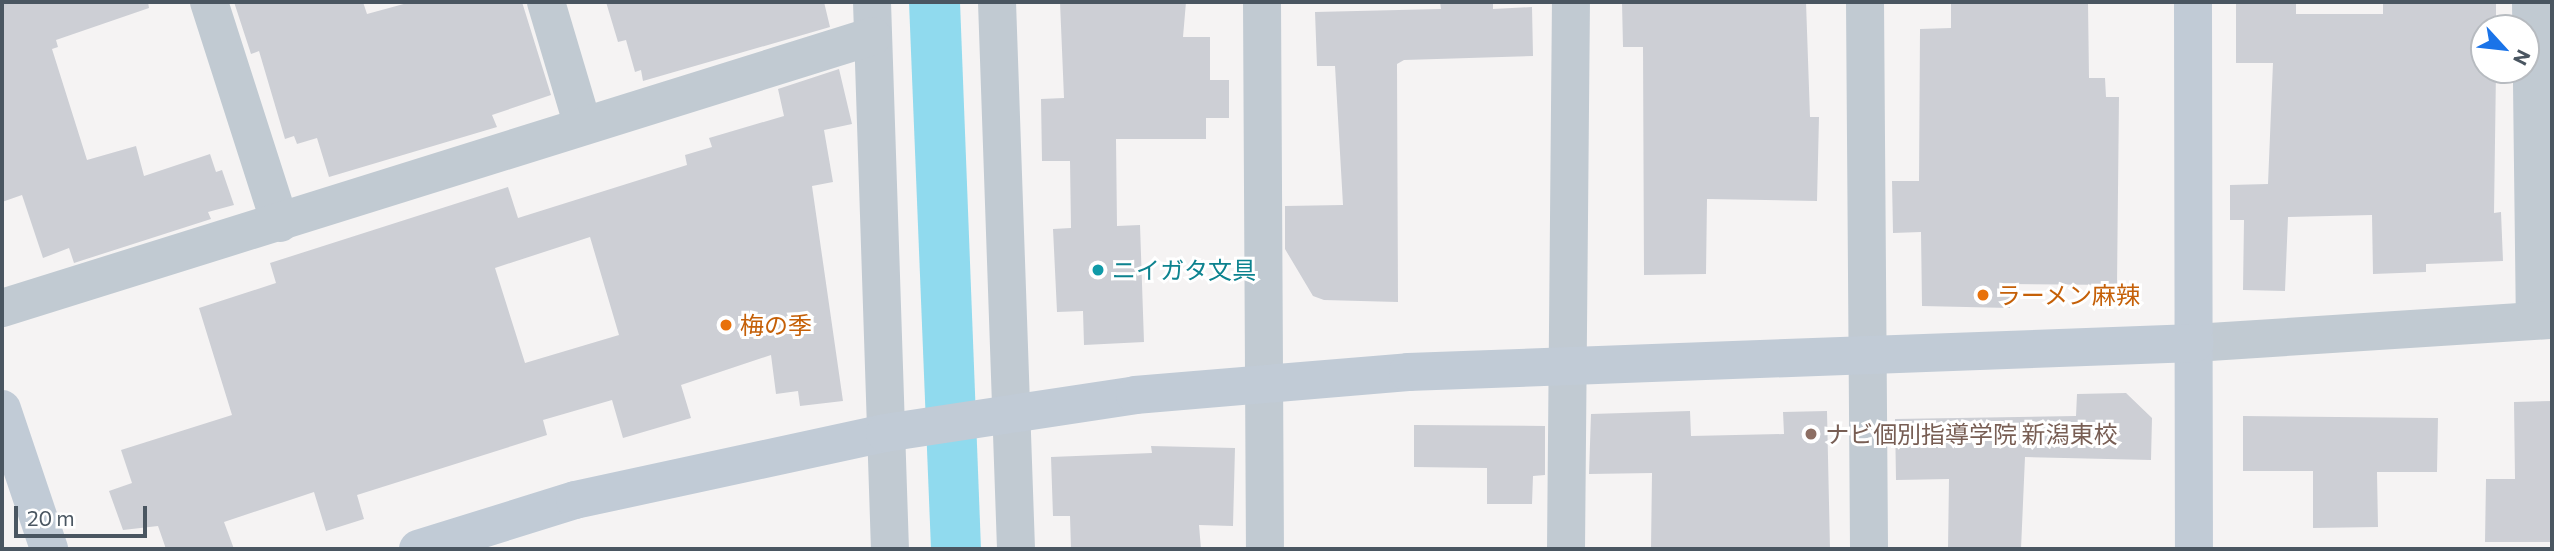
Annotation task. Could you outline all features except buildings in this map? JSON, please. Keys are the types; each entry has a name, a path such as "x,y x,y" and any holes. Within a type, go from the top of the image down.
{"street":[{"path":"209,2 280,223"},
{"path":"545,2 583,126"},
{"path":"997,2 996,416 1016,549"},
{"path":"1262,2 1265,549"},
{"path":"1566,549 1572,2"},
{"path":"1865,2 1869,549"},
{"path":"2193,2 2194,549"},
{"path":"418,549 575,500 902,429 1135,395 1265,383 1568,367 2194,343 2544,320 2531,2"},
{"path":"2,308 583,126 872,19 902,429 890,549"},
{"path":"2,409 49,549"}],"water":[{"path":"909,2 960,2 981,549 931,549"}],"place":[{"name":"ニイガタ文具","path":"1098,270"},
{"name":"ラーメン麻辣","path":"1983,295"},
{"name":"梅の季","path":"726,325"},
{"name":"ナビ個別指導学院 新潟東校","path":"1811,434"}]}
